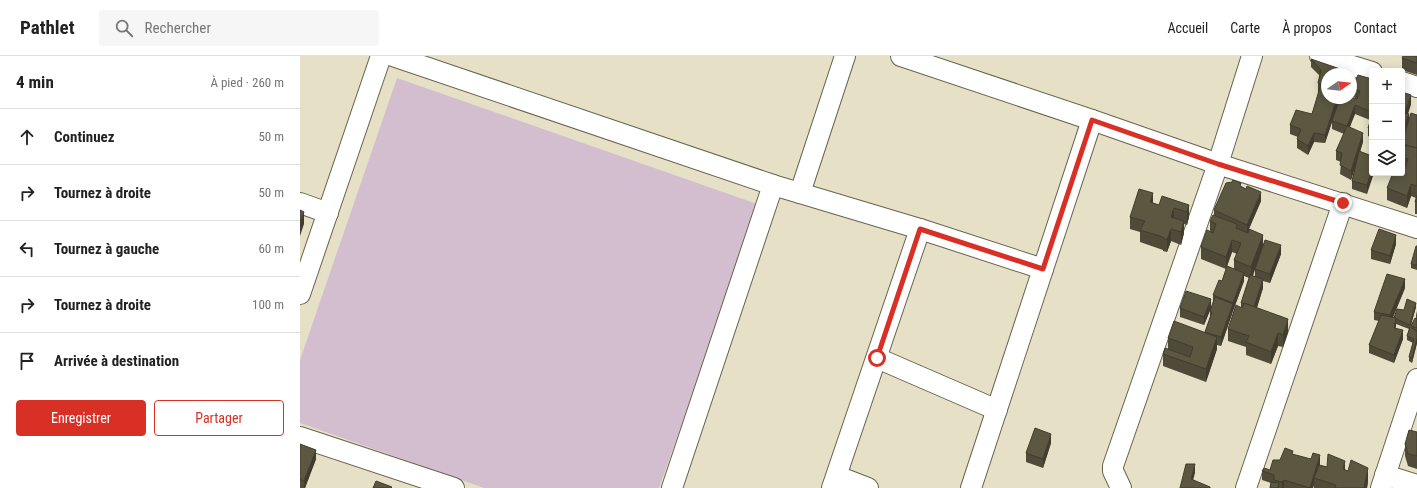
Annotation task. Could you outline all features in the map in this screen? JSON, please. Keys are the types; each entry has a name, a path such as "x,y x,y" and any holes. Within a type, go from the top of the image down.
{"street":[{"path":"300,294 381,56"},
{"path":"394,56 773,186 920,229 1043,269"},
{"path":"800,193 845,56"},
{"path":"901,56 931,61 1218,164 1417,228"},
{"path":"1121,488 1113,471 1113,466 1218,164 1252,56"},
{"path":"1320,56 1369,71"},
{"path":"1405,83 1417,87"},
{"path":"971,488 1092,120"},
{"path":"672,488 773,186"},
{"path":"300,203 328,213"},
{"path":"1246,488 1343,203"},
{"path":"868,488 834,482 920,229"},
{"path":"877,358 997,410"},
{"path":"1417,379 1383,482 1417,485"},
{"path":"300,437 454,488"}],"shaded area":[{"path":"397,78 760,205 659,488 484,488 300,423 300,360"}],"building":[{"path":"1403,56 1417,56 1417,63 1402,58"},
{"path":"1311,59 1337,68 1321,68 1321,70"},
{"path":"1321,70 1321,84 1318,83"},
{"path":"1358,75 1369,78 1369,111 1355,105 1347,126 1332,121 1338,104 1357,104 1360,91 1357,90"},
{"path":"1321,84 1321,104 1335,104 1325,135 1314,133 1308,146 1297,139 1301,129 1290,125 1296,110 1312,114"},
{"path":"1405,93 1411,95 1405,113"},
{"path":"1405,113 1409,114 1405,122"},
{"path":"1411,113 1417,115 1417,148 1405,145 1405,132"},
{"path":"1347,126 1363,133 1351,171 1340,165 1342,153 1336,151"},
{"path":"1405,145 1417,148 1417,186 1411,184 1407,196 1387,188 1392,176 1405,176 1405,167 1408,159 1405,158"},
{"path":"1359,151 1369,155 1370,176 1367,185 1352,181"},
{"path":"1233,180 1241,183 1240,186 1246,189 1247,186 1261,192 1247,225 1214,210 1226,183 1232,182"},
{"path":"1139,189 1153,193 1150,202 1159,205 1162,196 1189,205 1187,212 1174,208 1171,217 1184,221 1181,232 1171,229 1167,240 1163,237 1140,230 1145,221 1130,217"},
{"path":"300,210 304,212 300,224"},
{"path":"1213,215 1237,224 1236,228 1248,233 1249,229 1263,235 1251,267 1234,260 1241,243 1232,240 1226,257 1201,247 1207,230 1213,233 1216,224 1210,221"},
{"path":"1379,229 1396,235 1390,256 1371,250"},
{"path":"1265,240 1281,245 1270,274 1255,269"},
{"path":"1417,246 1417,265 1411,264"},
{"path":"1227,266 1244,273 1233,303 1213,295 1219,280 1222,281"},
{"path":"1387,274 1405,279 1390,315 1374,312"},
{"path":"1250,275 1263,279 1254,307 1241,303"},
{"path":"1186,291 1211,299 1204,317 1180,308"},
{"path":"1215,297 1233,304 1221,337 1205,332 1212,312 1210,311"},
{"path":"1407,299 1416,303 1410,325 1394,318 1397,309 1404,310"},
{"path":"1244,303 1288,319 1283,335 1278,333 1271,352 1246,342 1249,336 1228,329 1236,305 1242,308"},
{"path":"1381,315 1396,318 1394,328 1403,330 1394,355 1369,345"},
{"path":"1415,318 1417,319 1417,328 1411,326"},
{"path":"1174,321 1217,337 1206,369 1163,354 1165,348 1190,357 1193,347 1168,338"},
{"path":"1410,327 1417,331 1417,338 1412,358 1409,357 1414,339 1407,336"},
{"path":"1035,428 1051,434 1043,459 1026,453"},
{"path":"1409,430 1417,432 1417,456 1408,454 1405,444"},
{"path":"300,444 316,450 304,481 300,479"},
{"path":"1285,448 1293,451 1292,454 1311,459 1313,453 1320,455 1310,488 1284,480 1282,482 1274,480 1274,475 1262,471 1264,468 1270,470 1273,460 1280,460"},
{"path":"1328,454 1345,461 1343,469 1348,471 1351,460 1368,468 1364,488 1335,488 1336,485 1314,478 1319,465 1327,467"},
{"path":"1186,464 1195,464 1191,479 1210,488 1180,488"},
{"path":"376,481 392,487 373,488"},
{"path":"1271,482 1279,483 1278,488 1270,488"}],"route":[{"path":"877,358 920,229 1043,269 1092,120 1218,164 1343,203"}]}
